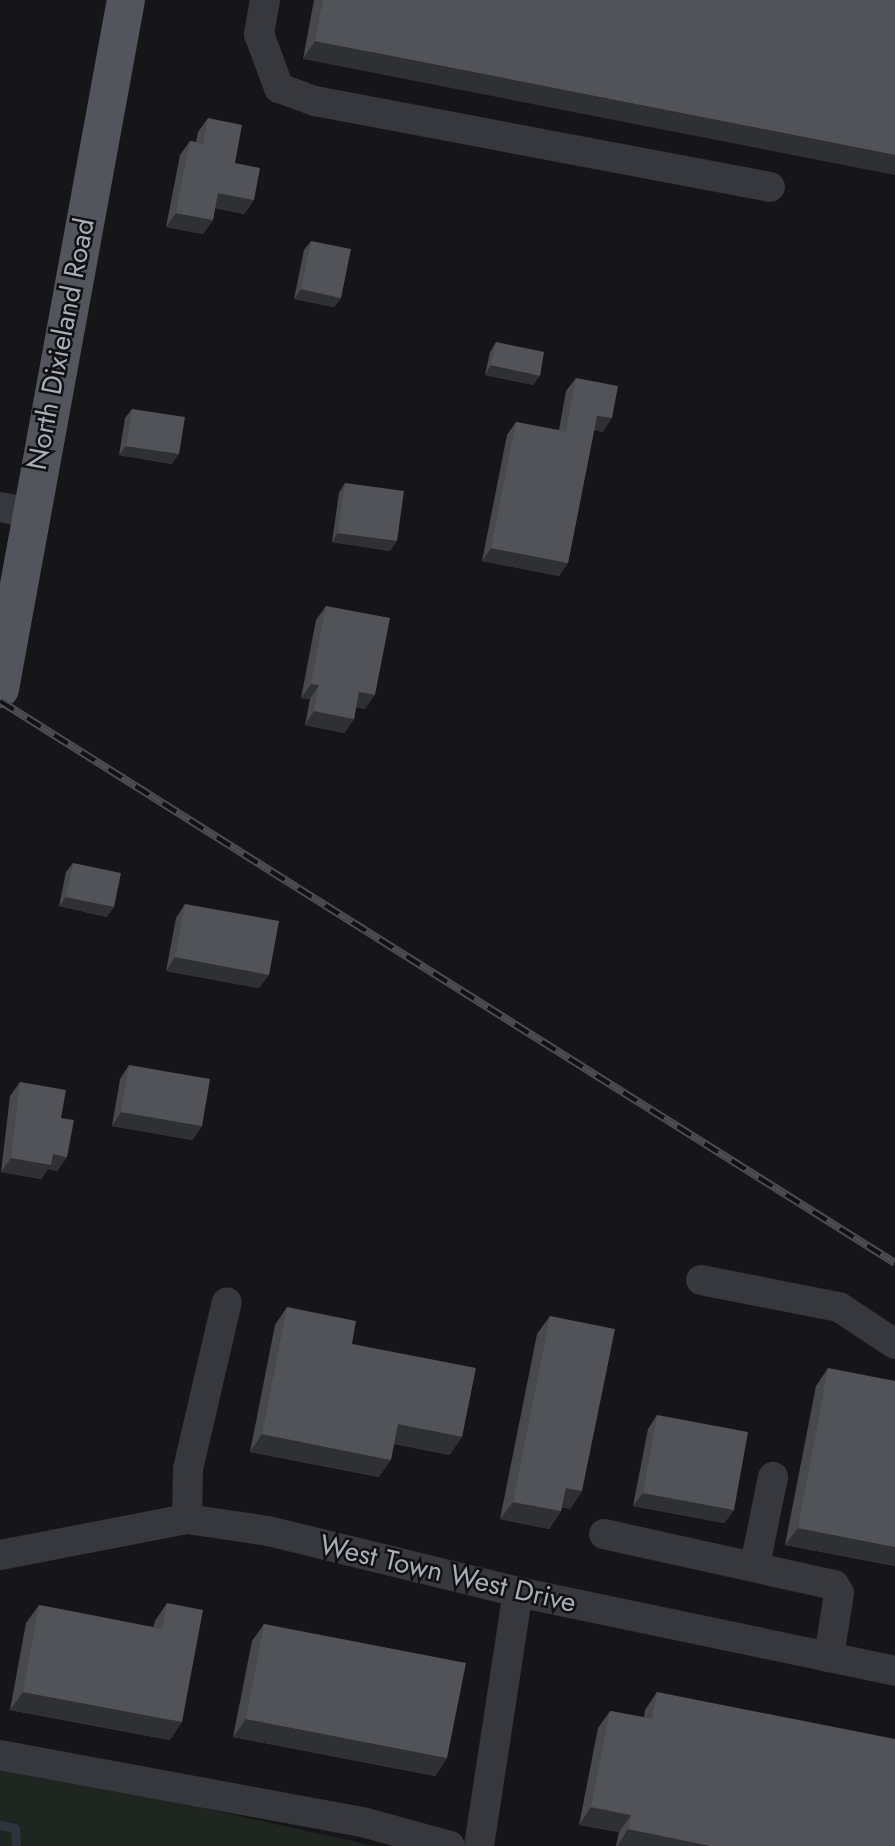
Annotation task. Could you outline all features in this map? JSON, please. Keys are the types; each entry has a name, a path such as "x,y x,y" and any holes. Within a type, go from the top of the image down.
{"main road":[{"name":"North Dixieland Road","path":"0,690 15,510 126,0"}],"street":[{"path":"265,0 259,34 279,88 315,101 770,187"},
{"path":"701,1280 839,1307 895,1344"},
{"path":"187,1519 188,1469 227,1302"},
{"path":"755,1565 773,1477"},
{"name":"West Town West Drive","path":"0,1555 187,1519 268,1531 519,1592 895,1671"},
{"path":"604,1534 834,1584 839,1593 829,1657"},
{"path":"479,1846 519,1592"},
{"path":"0,1755 366,1823 450,1846"}],"shaded area":[{"path":"0,1763 375,1846 0,1846"}],"building":[{"path":"323,0 895,0 895,155 315,41"},
{"path":"208,118 242,125 235,163 260,168 254,200 218,193 213,220 176,213 190,141 203,144"},
{"path":"311,241 351,249 341,298 301,289"},
{"path":"496,342 544,352 540,376 491,365"},
{"path":"576,378 618,386 612,418 597,416 568,563 491,548 516,422 566,432"},
{"path":"132,409 185,417 179,454 126,446"},
{"path":"345,483 404,491 397,541 338,533"},
{"path":"326,606 390,618 375,695 359,692 354,719 314,711 319,685 311,684"},
{"path":"73,863 121,873 114,907 66,897"},
{"path":"185,904 279,921 269,975 175,957"},
{"path":"129,1065 210,1079 202,1126 121,1112"},
{"path":"20,1082 66,1090 61,1118 74,1120 67,1157 53,1154 51,1165 11,1158"},
{"path":"287,1307 356,1321 352,1344 476,1368 462,1437 398,1424 391,1460 262,1434"},
{"path":"550,1316 615,1329 582,1491 566,1488 561,1511 513,1502"},
{"path":"828,1368 895,1381 895,1547 798,1528"},
{"path":"657,1415 748,1432 734,1510 643,1493"},
{"path":"167,1603 203,1610 182,1722 23,1692 39,1605 162,1629"},
{"path":"264,1624 466,1663 447,1758 246,1719"},
{"path":"657,1692 895,1739 895,1846 711,1846 628,1829 631,1815 591,1807 610,1711 652,1719"}],"waterway":[{"path":"0,1825 15,1828 16,1846"}],"railway":[{"path":"0,701 895,1263"}]}
